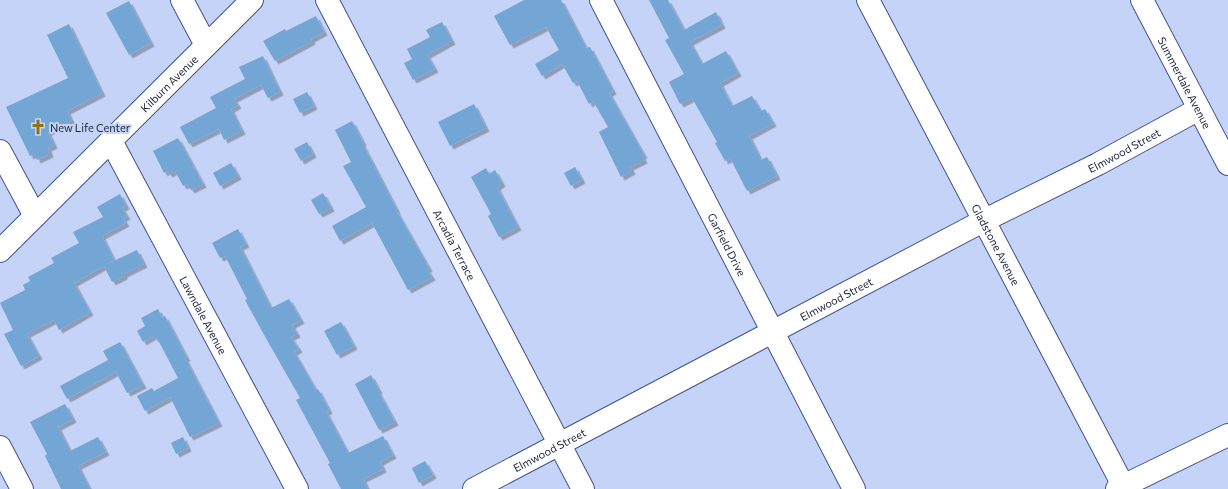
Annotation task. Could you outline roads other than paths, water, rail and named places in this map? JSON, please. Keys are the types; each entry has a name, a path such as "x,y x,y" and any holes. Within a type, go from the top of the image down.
{"street":[{"path":"182,0 206,45"},
{"name":"Kilburn Avenue","path":"0,251 252,0"},
{"name":"Arcadia Terrace","path":"327,0 583,489"},
{"name":"Garfield Drive","path":"601,0 854,489"},
{"name":"Gladstone Avenue","path":"868,0 984,220 1122,488"},
{"name":"Summerdale Avenue","path":"1142,0 1228,164"},
{"name":"Elmwood Street","path":"474,489 984,220 1098,164 1199,109"},
{"name":"Lawndale Avenue","path":"111,141 297,489"},
{"path":"0,151 35,216"},
{"path":"1122,488 1228,435"},
{"path":"0,447 22,489"}],"place":[{"name":"New Life Center","path":"38,127"}]}
